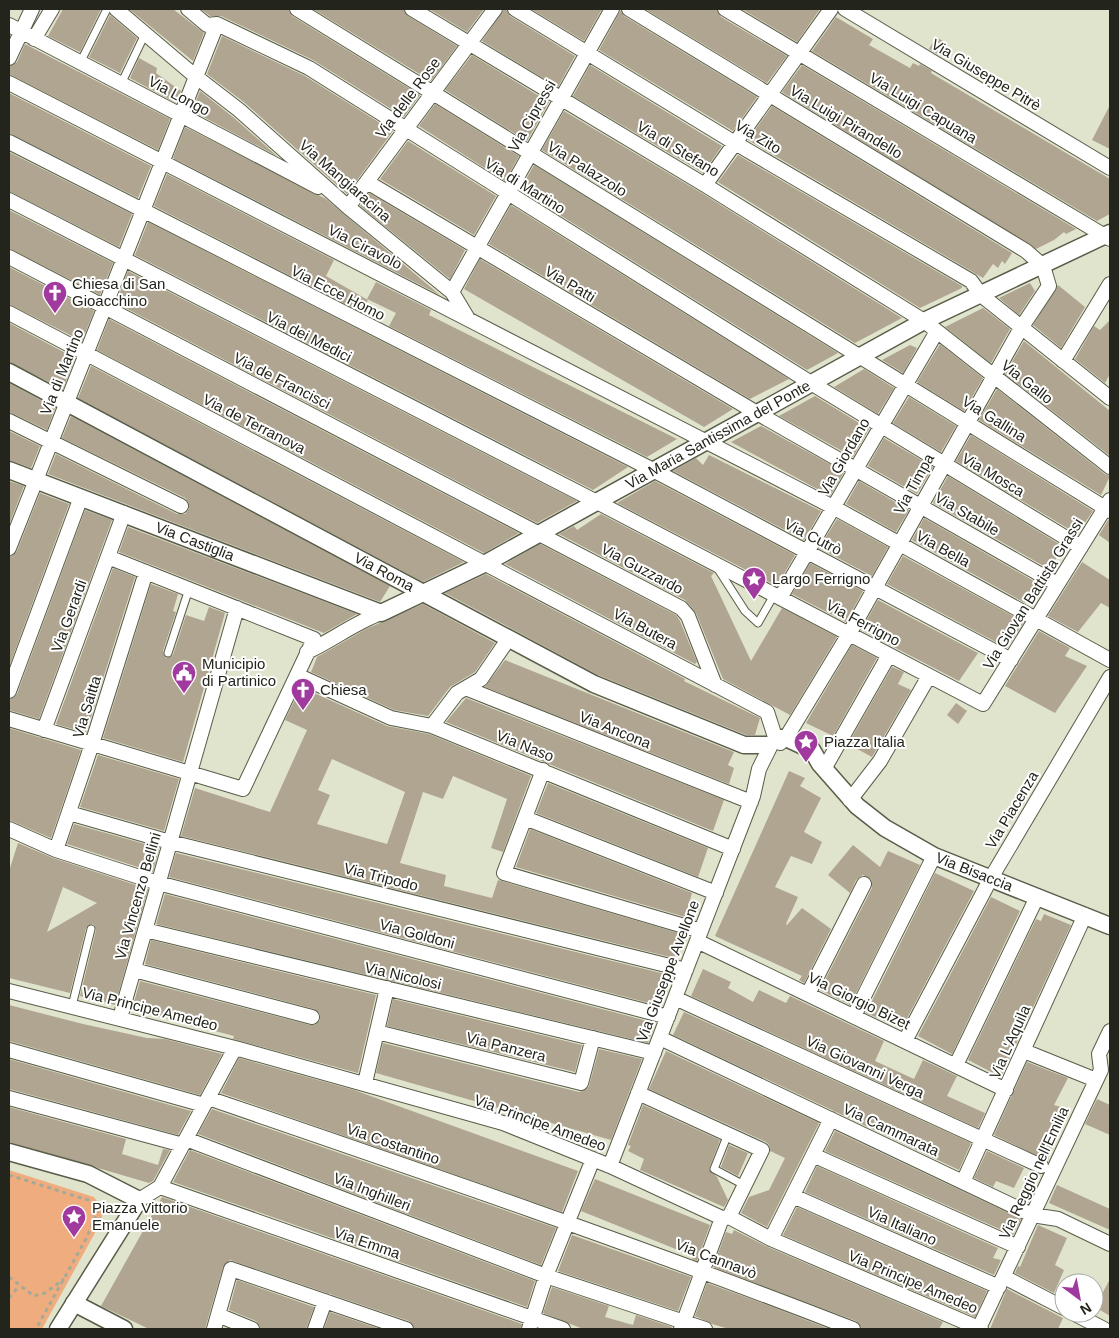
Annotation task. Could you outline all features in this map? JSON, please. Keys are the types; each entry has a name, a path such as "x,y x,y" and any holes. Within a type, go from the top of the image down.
{"street":[{"path":"9,58 15,28 32,9"},
{"path":"34,39 52,9"},
{"name":"Via Mangiaracina","path":"116,9 195,76 239,110 335,196 452,292 467,317"},
{"name":"Via di Martino","path":"188,9 207,25 217,24 309,68 811,383"},
{"name":"Via Palazzolo","path":"297,9 860,357"},
{"name":"Via di Stefano","path":"412,9 705,184 924,321"},
{"name":"Via delle Rose","path":"348,207 495,9"},
{"name":"Via Zito","path":"515,9 735,143 971,281 981,296 1109,395"},
{"name":"Via Cipressi","path":"452,292 612,9"},
{"name":"Via Luigi Pirandello","path":"629,9 1026,251 1043,266"},
{"name":"Via Luigi Capuana","path":"724,9 1108,236"},
{"path":"705,184 831,9"},
{"name":"Via Giuseppe Pitrè","path":"845,9 1110,168"},
{"name":"Via di Martino","path":"9,548 217,24"},
{"name":"Via Longo","path":"15,28 335,196"},
{"name":"Via Ciravolo","path":"9,82 706,441"},
{"name":"Via Ecce Homo","path":"9,142 142,212 653,470"},
{"name":"Via Patti","path":"367,182 757,414"},
{"name":"Via dei Medici","path":"9,200 595,501"},
{"name":"Via Maria Santissima del Ponte","path":"308,652 328,642 360,621 426,593 486,563 595,501 924,321 1108,236"},
{"name":"Via de Francisci","path":"9,257 540,533"},
{"name":"Via Timpa","path":"776,743 798,718 849,634 993,376 1021,328 1049,286 1043,266"},
{"path":"1063,361 1110,284"},
{"name":"Via de Terranova","path":"9,313 486,563"},
{"name":"Via Gallo","path":"924,321 936,333 1110,467"},
{"name":"Via Giordano","path":"777,597 807,553 936,333"},
{"name":"Via Gallina","path":"860,357 1109,506"},
{"name":"Via Roma","path":"9,372 594,684 744,745 776,743"},
{"name":"Via Mosca","path":"811,383 1081,547"},
{"name":"Via Stabile","path":"757,414 856,468 1057,584"},
{"path":"9,421 181,506"},
{"name":"Via Bella","path":"706,441 833,507 1110,660"},
{"name":"Via Castiglia","path":"9,470 380,613"},
{"name":"Via Cutrò","path":"653,470 807,553 875,586 1011,660"},
{"path":"9,691 81,497"},
{"name":"Via Ferrigno","path":"595,501 982,704"},
{"name":"Via Giovan Battista Grassi","path":"982,704 1057,584 1109,506"},
{"name":"Via Gerardi","path":"44,730 124,513"},
{"name":"Via Guzzardo","path":"540,533 681,608 688,616 715,685"},
{"path":"108,557 314,639 328,642"},
{"name":"Via Butera","path":"486,563 767,712 776,743"},
{"name":"Via Saitta","path":"56,850 92,744 146,572"},
{"name":"Via Vincenzo Bellini","path":"120,1018 170,842 184,775 234,607"},
{"path":"432,726 458,693 481,679 509,638"},
{"path":"9,719 184,775 243,789 300,677 314,639"},
{"path":"776,743 812,750 822,767 841,740 889,655"},
{"path":"850,800 880,761 929,676"},
{"name":"Via Naso","path":"300,677 391,718 432,726 733,849"},
{"name":"Via Piacenza","path":"905,1041 990,878 1106,693 1110,677"},
{"name":"Via Ancona","path":"468,688 751,802"},
{"name":"Via Giuseppe Avellone","path":"610,1166 751,802 759,769 776,743"},
{"name":"Via Bisaccia","path":"822,767 850,800 885,828 934,856 1110,926"},
{"path":"543,770 525,818 716,893"},
{"name":"Via Tripodo","path":"68,813 170,842 686,970"},
{"name":"Via Giorgio Bizet","path":"525,818 504,873 699,936 808,994 1006,1090"},
{"name":"Via Goldoni","path":"9,829 56,850 158,883 668,1016"},
{"path":"854,1016 934,856"},
{"path":"808,994 864,884"},
{"path":"956,1066 1038,897"},
{"name":"Via L'Aquila","path":"963,1182 1085,915"},
{"name":"Via Nicolosi","path":"145,930 654,1053"},
{"path":"134,970 312,1017"},
{"path":"365,1083 387,988"},
{"name":"Via Principe Amedeo","path":"9,991 235,1048 503,1123 610,1166 954,1324 980,1329"},
{"name":"Via Giovanni Verga","path":"675,998 1041,1166"},
{"name":"Via Reggio nell'Emilia","path":"980,1329 1032,1215 1102,1074 1100,1054 1110,1031"},
{"name":"Via Panzera","path":"377,1032 582,1083 593,1038"},
{"name":"Via Cammarata","path":"660,1038 1032,1215 1058,1219 1110,1244"},
{"path":"58,1329 138,1200 160,1187 235,1048"},
{"name":"Via Costantino","path":"9,1050 206,1101 567,1222"},
{"path":"1024,1051 1102,1074"},
{"path":"638,1093 762,1150 726,1218 702,1270 683,1326"},
{"name":"Via Inghilleri","path":"9,1098 185,1142 683,1326 705,1329"},
{"path":"771,1239 831,1119"},
{"path":"9,1152 88,1174 138,1200"},
{"path":"814,1155 1018,1247"},
{"path":"531,1324 546,1276 593,1159"},
{"name":"Via Emma","path":"160,1187 531,1324 563,1329"},
{"name":"Via Italiano","path":"793,1196 1054,1304"},
{"name":"Via Cannavò","path":"567,1222 702,1270 852,1329"},
{"path":"214,1329 231,1269 406,1329"},
{"path":"74,1302 93,1314 124,1329"},
{"path":"315,1329 325,1302"},
{"path":"218,1315 252,1329"},
{"path":"1092,1323 1104,1329"}],"lane":[{"path":"80,62 107,9"},
{"path":"121,84 145,34"},
{"path":"716,565 745,611 758,623 777,597"},
{"path":"168,653 189,589"},
{"path":"72,1006 91,929"},
{"path":"728,1134 714,1169 744,1185"}],"path":[{"path":"9,1175 91,1202 98,1211 96,1220 36,1329"},
{"path":"9,1277 34,1296 45,1293 65,1279"},
{"path":"9,1298 19,1286"}],"shaded area":[{"path":"9,1170 94,1197 103,1210 101,1222 42,1329 9,1329"}],"building":[{"path":"63,9 101,9 80,52 48,36"},
{"path":"129,9 173,9 204,33 193,61"},
{"path":"201,9 288,9 292,16 420,95 404,117 313,60 221,16 210,16"},
{"path":"313,9 403,9 408,16 457,46 431,81"},
{"path":"429,9 484,9 467,32"},
{"path":"504,9 506,9 510,16 575,56 558,87 482,41"},
{"path":"531,9 602,9 584,41"},
{"path":"645,9 716,9 721,17 787,56 767,83"},
{"path":"742,9 820,9 797,42"},
{"path":"621,10 624,16 757,97 733,131 599,50"},
{"path":"110,15 137,38 120,73 89,57"},
{"path":"836,17 873,39 869,45 910,68 913,63 919,66 920,64 932,71 931,73 1110,179 1110,214 1097,221 812,51"},
{"path":"222,36 305,76 393,131 347,194 245,103 207,74"},
{"path":"936,37 948,44 941,56 929,49"},
{"path":"25,44 170,119 158,150 9,74 9,67 17,62"},
{"path":"472,55 549,102 527,141 445,90"},
{"path":"139,58 157,68 156,73 181,91 176,103 130,78"},
{"path":"590,65 722,146 703,173 573,96"},
{"path":"802,65 1076,229 1066,234 1064,232 1054,240 1036,249 782,92"},
{"path":"200,91 233,117 277,156 192,111"},
{"path":"9,93 151,166 138,198 9,133"},
{"path":"435,104 519,156 505,181 419,126"},
{"path":"1110,105 1110,149 1092,140"},
{"path":"772,106 1012,253 1005,264 1002,261 998,268 993,264 983,278 748,140"},
{"path":"564,111 700,192 902,318 855,343 542,150"},
{"path":"185,127 326,199 440,295 173,158"},
{"path":"408,141 496,196 474,235 380,179"},
{"path":"9,152 132,214 119,247 9,191"},
{"path":"738,155 962,286 962,288 920,308 718,182"},
{"path":"534,165 838,353 807,370 520,190"},
{"path":"167,174 334,260 326,276 368,300 361,312 154,206"},
{"path":"369,193 465,250 450,279 360,206"},
{"path":"511,205 789,379 750,399 489,244"},
{"path":"9,210 113,263 100,295 9,248"},
{"path":"148,222 628,467 593,490 135,255"},
{"path":"480,259 733,409 704,427 464,289"},
{"name":"Chiesa di San Gioacchino","path":"9,267 94,311 82,341 9,304"},
{"path":"128,271 577,501 537,523 116,303"},
{"path":"376,282 431,310 429,315 677,439 647,457 389,326 396,313 367,299"},
{"path":"1030,283 1035,291 1019,315 999,298"},
{"path":"1058,285 1085,307 1061,348 1033,325"},
{"path":"983,308 1010,329 991,363 945,327"},
{"path":"109,319 519,533 484,553 97,350"},
{"path":"1110,320 1110,374 1105,383 1075,359 1094,326 1100,330"},
{"path":"9,323 75,358 63,389 9,362"},
{"path":"1024,341 1110,411 1110,456 1005,374"},
{"path":"940,344 983,378 964,411 917,382"},
{"path":"910,345 917,348 903,373 882,360"},
{"path":"91,366 464,562 423,582 78,398"},
{"path":"864,369 894,388 878,414 834,387"},
{"path":"9,383 55,408 47,430 9,412"},
{"path":"997,389 1110,476 1101,495 979,420"},
{"path":"815,396 869,429 853,457 779,416"},
{"path":"909,397 956,426 941,452 893,423"},
{"path":"71,416 390,586 380,602 48,474 56,454 177,514 185,514 189,509 185,498 62,438"},
{"path":"761,426 844,472 830,496 731,442"},
{"path":"9,431 40,446 31,468 9,460"},
{"path":"971,435 1093,511 1077,534 956,461"},
{"path":"884,438 933,467 917,494 868,466"},
{"path":"709,455 821,511 804,540 673,471 696,458 703,465"},
{"path":"948,476 1064,547 1049,569 933,503"},
{"path":"9,481 24,486 9,525"},
{"path":"655,481 795,555 777,586 617,503"},
{"path":"859,481 909,510 896,532 846,504"},
{"path":"40,493 69,504 9,667 9,557 17,551"},
{"path":"85,510 112,520 39,719 9,710 9,700 17,694"},
{"path":"601,514 714,573 711,576 751,661 782,608 837,637 790,715 723,679 696,613 685,600 559,534 574,526 577,530"},
{"path":"924,518 1039,584 1025,603 912,540"},
{"path":"837,519 888,547 872,576 819,548"},
{"path":"1108,520 1110,521 1110,543 1099,535"},
{"path":"128,527 357,614 324,633 119,552"},
{"path":"540,544 676,615 697,662 695,664 505,564"},
{"path":"903,556 1024,622 1007,648 887,584"},
{"path":"1082,562 1110,580 1110,608 1101,603 1078,632 1048,616"},
{"path":"810,563 863,591 846,622 792,594"},
{"path":"113,568 135,577 86,733 56,724"},
{"path":"486,574 685,679 684,681 760,718 755,735 746,735 598,675 445,593"},
{"path":"151,584 178,594 173,611 176,612 163,651 166,658 173,655 186,615 204,621 209,607 225,613 183,762 103,738"},
{"path":"878,600 978,653 959,681 861,630"},
{"path":"423,604 495,643 475,672 450,687 428,716 394,710 311,672 317,657 366,629"},
{"path":"1039,631 1070,648 1065,656 1087,666 1055,713 1005,686"},
{"path":"852,645 877,658 833,736 806,723"},
{"path":"505,660 734,752 728,765 734,768 729,784 485,687"},
{"path":"892,667 904,672 898,684 911,690 872,757 848,744"},
{"path":"301,687 387,726 429,734 531,776 503,852 491,848 507,799 453,776 443,799 423,792 400,863 446,875 444,886 492,898 498,880 682,934 674,958 181,836 195,788 270,812 307,730 285,720","holes":["332,759 405,792 387,844 317,824 330,795 318,790"]},
{"path":"466,698 724,800 713,831 446,722"},
{"path":"956,703 967,711 958,724 947,715"},
{"path":"9,728 81,750 51,838 9,820"},
{"path":"98,755 179,779 164,831 80,807"},
{"path":"789,771 805,778 800,786 821,798 804,832 822,842 812,864 791,856 775,887 798,897 787,925 802,908 831,929 804,983 799,980 802,976 715,936"},
{"path":"548,783 708,848 698,877 536,813"},
{"path":"74,824 159,848 153,872 67,844"},
{"path":"530,829 692,893 685,917 516,867"},
{"path":"18,843 53,858 148,889 115,1005 80,996 96,930 93,924 86,928 70,993 9,978 9,871","holes":["63,887 97,903 47,932"]},
{"path":"853,845 880,867 888,851 920,865 850,1005 820,990 872,888 871,879 863,875 856,880 850,893 828,875"},
{"path":"176,853 669,975 660,1006 169,877"},
{"path":"935,873 974,891 902,1028 866,1013"},
{"path":"165,894 655,1023 648,1043 156,924"},
{"path":"991,897 1020,911 952,1054 918,1036"},
{"path":"1044,914 1071,925 1001,1077 968,1060 1036,919 1041,921"},
{"path":"151,940 376,995 358,1073 233,1039 234,1036 132,1009 140,981 310,1025 315,1025 320,1020 320,1014 314,1009 145,964"},
{"path":"703,969 731,982 728,988 753,1002 759,990 786,1003 790,996 884,1041 875,1061 914,1079 923,1060 957,1076 947,1096 985,1113 978,1128 691,996"},
{"path":"393,999 582,1045 575,1072 387,1026"},
{"path":"9,1005 83,1024 147,1038 165,1039 222,1054 200,1095 9,1041"},
{"path":"684,1012 971,1143 959,1170 673,1035"},
{"path":"383,1043 579,1092 587,1089 589,1086 599,1049 642,1059 611,1140 376,1073"},
{"path":"666,1051 819,1123 767,1227 741,1213 749,1197 769,1190 785,1158 770,1151 769,1145 766,1142 649,1089"},
{"path":"239,1058 354,1090 578,1171 562,1212 221,1093"},
{"path":"9,1059 191,1111 178,1135 9,1089"},
{"path":"1027,1062 1068,1078 1054,1105 1064,1108 1048,1161 994,1135"},
{"path":"1097,1099 1110,1105 1110,1135 1085,1124"},
{"path":"643,1105 720,1140 709,1169 717,1177 728,1200 724,1207 640,1170 644,1159 628,1151 631,1146 628,1145"},
{"path":"9,1107 126,1139 122,1154 158,1165 163,1149 170,1150 153,1181 149,1183 9,1142"},
{"path":"212,1109 556,1228 541,1265 198,1134"},
{"path":"835,1131 1021,1219 1013,1235 825,1151"},
{"path":"729,1145 748,1153 738,1176 721,1167"},
{"path":"190,1150 535,1281 527,1307 173,1182"},
{"path":"987,1151 1024,1168 1014,1188 996,1181 993,1187 974,1178"},
{"path":"817,1166 998,1248 993,1258 1001,1260 994,1275 805,1192"},
{"path":"595,1179 710,1225 697,1261 692,1259 693,1256 581,1211"},
{"path":"1057,1185 1110,1209 1110,1230 1049,1203"},
{"path":"162,1197 522,1324 520,1329 415,1329 409,1321 230,1260 223,1267 205,1329 149,1329 101,1306"},
{"path":"797,1207 987,1291 975,1317 783,1235"},
{"path":"1038,1225 1067,1238 1055,1265 1064,1270 1063,1273 1054,1273 1054,1293 1015,1273 1018,1266 1020,1267"},
{"path":"734,1230 768,1247 943,1322 939,1329 862,1329 856,1321 713,1267 726,1232 732,1234"},
{"path":"572,1235 691,1277 678,1311 558,1271"},
{"path":"1110,1279 1110,1316 1104,1312 1104,1290"},
{"path":"237,1280 314,1307 306,1329 261,1329 256,1321 229,1310"},
{"path":"707,1283 829,1329 729,1329 712,1324 695,1316"},
{"path":"552,1287 609,1306 605,1317 633,1325 636,1315 672,1327 671,1329 583,1329 543,1313"},
{"path":"1007,1289 1054,1313 1054,1323 1061,1323 1058,1329 990,1329"},
{"path":"330,1312 380,1329 324,1329"}],"place":[{"name":"Chiesa di San Gioacchino","path":"55,314"},
{"name":"Largo Ferrigno","path":"754,600"},
{"name":"Municipio di Partinico","path":"184,694"},
{"name":"Chiesa","path":"303,711"},
{"name":"Piazza Italia","path":"806,763"},
{"name":"Piazza Vittorio Emanuele","path":"74,1238"}]}
